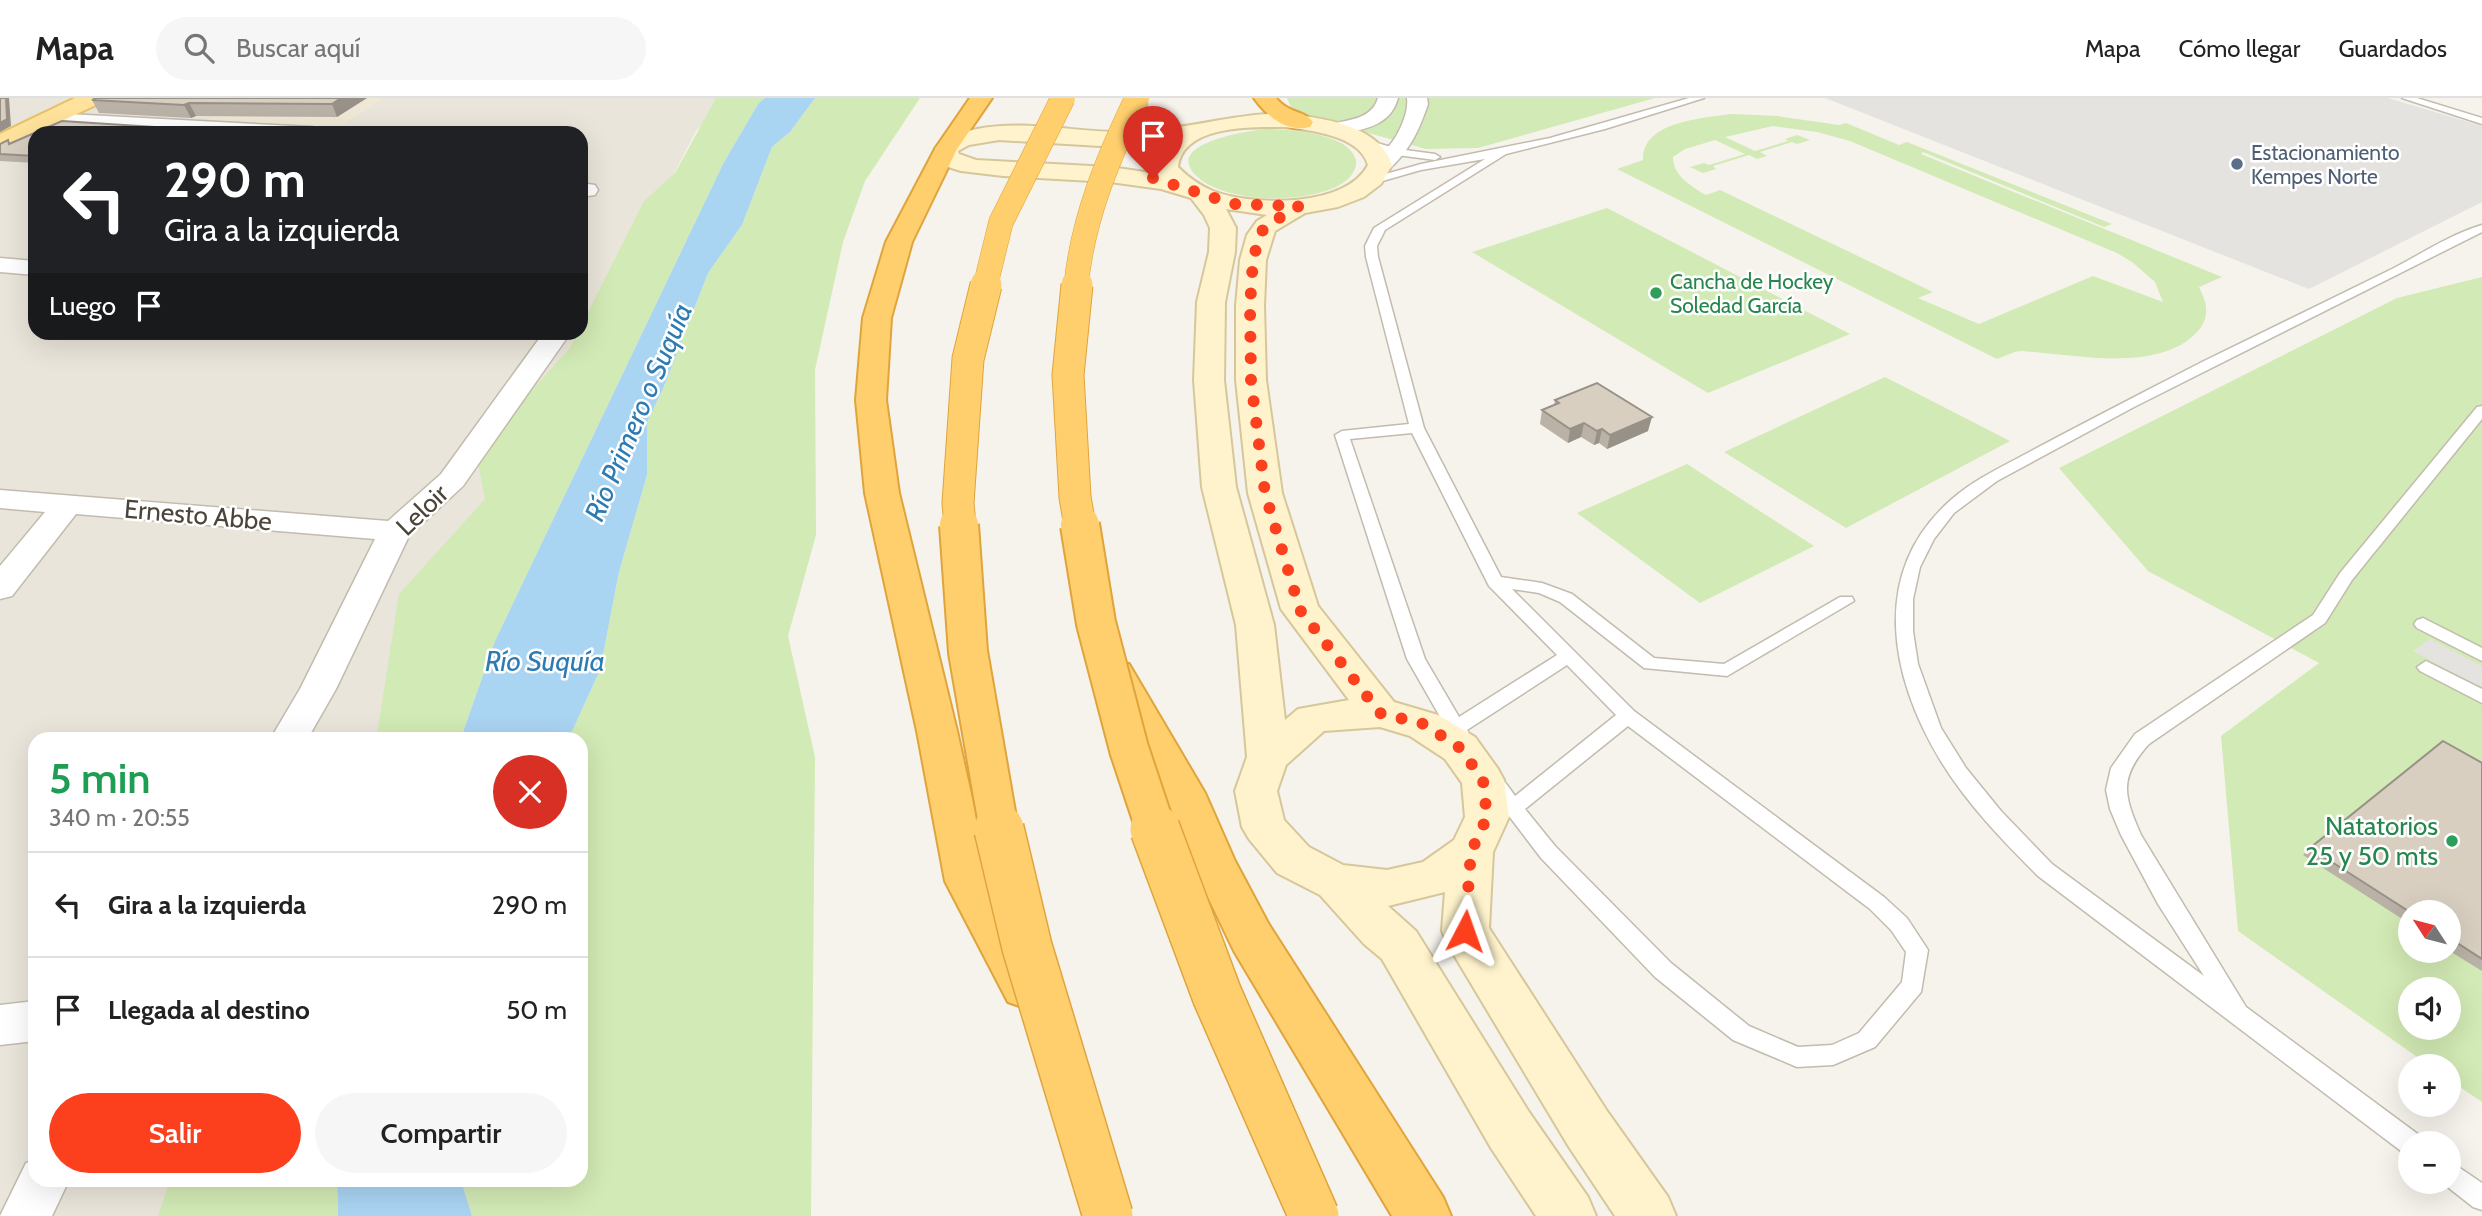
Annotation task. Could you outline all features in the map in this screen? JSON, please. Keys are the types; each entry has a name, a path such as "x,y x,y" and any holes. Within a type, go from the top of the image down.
{"highway":[{"path":"981,98 946,149 890,267 873,343 871,400 880,482 968,881 1051,1035"},
{"path":"1063,98 1021,176 991,253 978,306 964,383 959,461 961,592 984,755 1005,853 1051,1035 1108,1216"},
{"path":"1137,98 1108,160 1079,258 1070,351 1071,456 1076,503 1105,655 1131,751 1182,903 1231,1028 1314,1216"},
{"path":"1265,98 1278,114 1301,122"},
{"path":"1105,655 1184,793 1213,862 1251,937 1423,1216"}],"main road":[{"path":"34,126 92,98"},
{"path":"0,143 28,129"}],"street":[{"path":"1334,130 1377,117 1386,108 1388,98"},
{"path":"1383,166 1363,142 1334,130 1301,122 1251,121 1162,138 994,134 968,138 946,149 948,158 954,162 976,167 1153,178 1233,204 1256,207 1299,206 1345,196 1383,166 1414,118 1417,98"},
{"path":"48,119 144,126"},
{"path":"1202,130 1177,143 1166,155 1166,168 1170,176 1195,192 1216,213 1223,228 1222,251 1212,302 1210,393 1219,487 1255,625 1268,757 1256,791 1264,827 1293,860 1336,882 1381,930 1399,945 1510,1130 1568,1216"},
{"path":"1299,206 1266,226 1260,234 1253,260 1250,306 1251,380 1265,493 1300,610 1380,713"},
{"path":"0,265 28,267"},
{"name":"Leloir","path":"293,732 318,689 395,531 452,480 552,340"},
{"name":"Ernesto Abbe","path":"0,499 395,531"},
{"path":"0,588 67,505"},
{"path":"1268,757 1312,719 1335,715 1380,713 1424,724 1460,748 1483,780 1487,817 1471,852 1465,931 1588,1129 1648,1216"},
{"path":"1336,882 1387,888 1435,877 1471,852"},
{"path":"0,1025 28,1022"},
{"path":"25,1216 40,1187"}],"lane":[{"path":"1383,166 1408,169 1503,152 1586,132 1699,98"},
{"path":"2407,98 2482,121"},
{"path":"1417,428 1342,435 1416,659 1455,729 1513,808 1548,852 1663,970 1741,1033 1797,1057 1833,1055 1867,1040 1913,985 1917,950 1899,924 1877,903 1628,716 1495,582 1417,428 1371,246 1380,228 1393,218 1503,152"},
{"path":"1383,166 1467,159"},
{"path":"2398,1134 2045,870 2002,827 1948,757 1928,719 1912,680 1902,619 1905,589 1923,543 1945,514 1996,475 2116,410 2482,228"},
{"path":"2240,1015 2137,847 2119,808 2116,790 2119,773 2127,755 2142,739 2319,619 2346,577 2482,410"},
{"path":"1495,582 1542,588 1566,598 1650,664 1727,670 1846,601"},
{"path":"2423,624 2482,655"},
{"path":"1455,729 1569,656"},
{"path":"2426,667 2482,697"},
{"path":"1513,808 1628,716"},
{"path":"2461,1182 2482,1198"}],"shaded area":[{"path":"0,98 728,98 696,131 588,340 588,126 28,126 28,340 588,340 379,732 28,732 28,1187 179,1187 167,1216 0,1216"},
{"path":"246,98 384,98 341,126 200,125"},
{"name":"Estacionamiento Kempes Norte","path":"1825,98 2388,98 2482,126 2482,202 2309,289"},
{"path":"2430,639 2482,666 2482,688 2413,651"}],"green space":[{"path":"716,98 765,98 758,104 723,164 495,641 463,732 377,732 399,594 485,499 476,452 569,349 574,340 588,340 588,312 644,201 675,173"},
{"path":"815,98 920,98 865,181 843,242 815,370 816,535 788,636 815,757 811,1216 472,1216 463,1187 588,1187 588,732 572,732 600,670 619,572 647,475 647,422 663,389 708,273 742,225 772,147 790,132"},
{"path":"1287,98 1655,98 1478,148 1426,149 1293,112"},
{"path":"1732,114 1777,116 1839,125 1846,123 1899,145 1907,142 2112,224 2104,227 1923,152 1921,154 2222,277 2199,287 2205,300 2206,312 2199,330 2180,345 2160,353 2114,358 2022,351 1997,359 1617,169 1643,160 1645,147 1663,129 1691,120","holes":["1773,126 1817,132 1850,141 2117,253 2155,282 2163,302 2093,276 1979,324 1918,298 1933,292 1720,190 1706,195 1702,193 1683,178 1674,163 1673,157 1685,149 1715,140 1745,154 1709,165 1704,163 1690,167 1703,173 1716,169 1713,166 1749,155 1757,159 1767,156 1760,152 1792,142 1797,144 1810,140 1797,135 1785,139 1788,141 1755,151 1725,137"]},
{"path":"1269,129 1318,135 1343,144 1356,160 1354,170 1348,179 1335,187 1296,197 1274,198 1252,197 1214,187 1200,179 1190,167 1190,157 1197,148 1211,141 1244,132"},
{"name":"Cancha de Hockey Soledad García","path":"1607,208 1850,334 1708,393 1472,252"},
{"path":"2482,277 2482,1102 2461,1088 2461,1054 2413,1054 2238,931 2221,736 2319,663 2148,571 2059,468 2397,298"},
{"path":"1885,377 2010,441 1846,528 1724,452"},
{"path":"1687,464 1814,546 1700,603 1577,513"},
{"path":"168,1187 337,1187 338,1216 158,1216"}],"water":[{"name":"Río Suquía","path":"765,98 815,98 790,132 772,147 742,225 708,273 663,389 647,422 647,475 619,572 600,670 572,732 463,732 495,641 723,164 758,104"},
{"path":"337,1187 463,1187 472,1216 338,1216"}],"building":[{"path":"0,98 6,98 7,119 0,123"},
{"path":"341,98 332,104 184,105 92,100"},
{"path":"62,121 140,126 50,126"},
{"path":"28,136 28,156 0,154 0,144 8,140 9,144"},
{"path":"1597,383 1652,417 1610,435 1584,423 1570,429 1542,410 1559,403 1555,400"},
{"name":"Natatorios 25 y 50 mts","path":"2443,741 2482,763 2482,959 2461,945 2461,900 2398,900 2398,904 2310,848"}],"place":[{"name":"Estacionamiento Kempes Norte","path":"2237,164"},
{"name":"Cancha de Hockey Soledad García","path":"1656,293"},
{"name":"Natatorios 25 y 50 mts","path":"2452,841"}],"route":[{"path":"1153,178 1233,204 1275,208 1299,206 1266,226 1260,234 1253,260 1250,306 1251,380 1265,493 1300,610 1380,713 1424,724 1460,748 1483,780 1487,817 1471,852 1465,931"}],"water label":[{"name":"Río Primero o Suquía","path":"638,412"}]}
